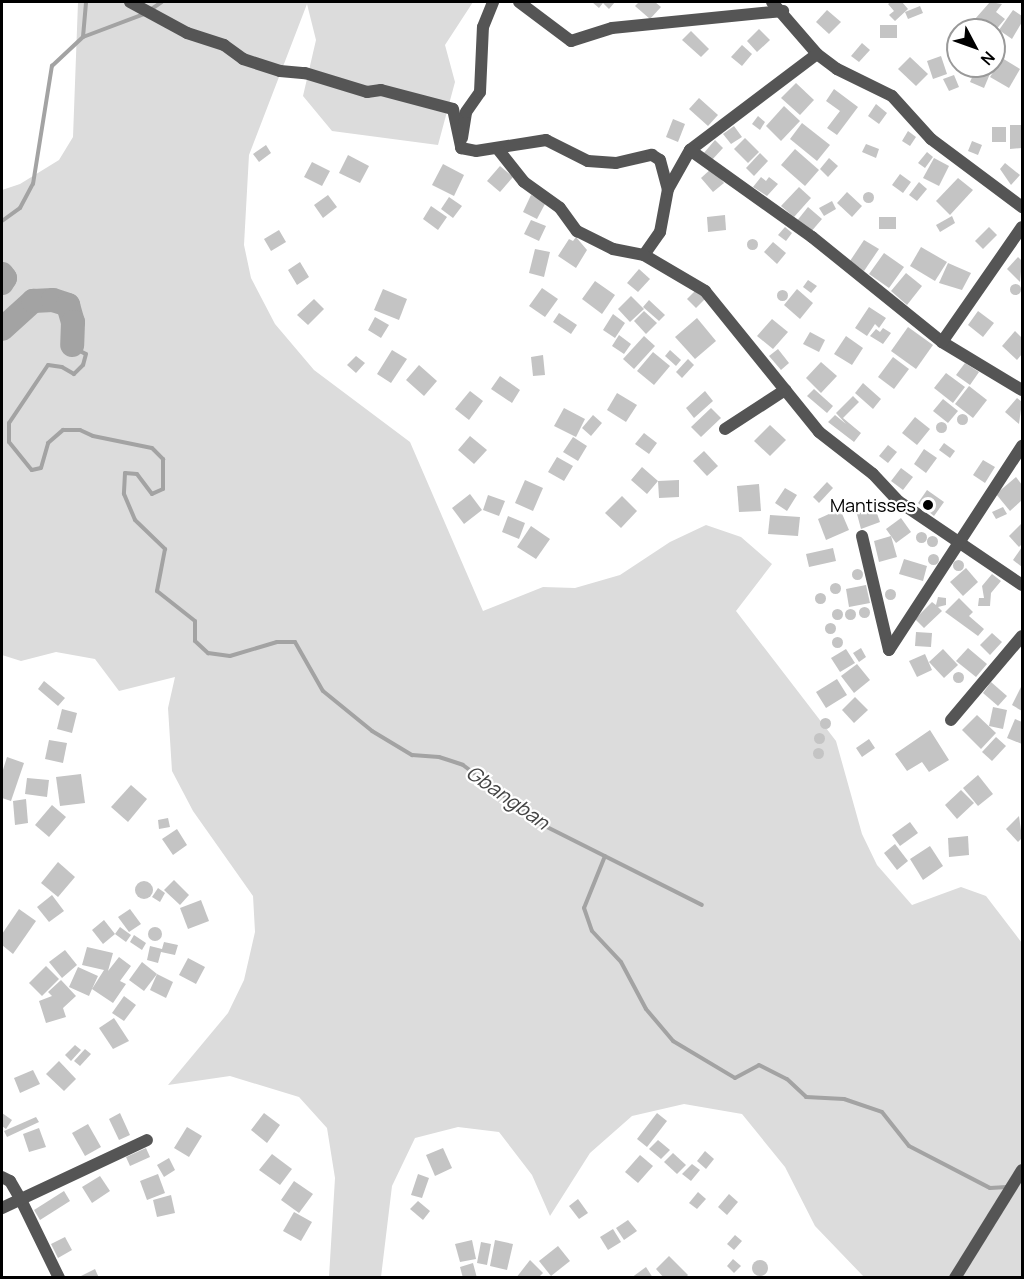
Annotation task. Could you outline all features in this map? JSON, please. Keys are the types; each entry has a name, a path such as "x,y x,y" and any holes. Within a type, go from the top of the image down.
{"street":[{"path":"130,2 187,33 224,45 243,59 280,71 305,73 366,92 381,90 453,109 461,148"},
{"path":"461,148 466,112 480,92 483,27 493,2"},
{"path":"519,2 572,41 612,27 783,11"},
{"path":"772,2 783,11 817,54 837,69 892,96 931,139 1023,207"},
{"path":"644,255 660,232 668,189 690,150 817,54"},
{"path":"461,148 476,151 552,140 588,160 616,163 652,155 660,160 668,189"},
{"path":"497,147 524,182 560,207 577,231 613,249 644,255 705,291 819,432 873,474 898,501 1023,585"},
{"path":"690,150 812,237 942,342 1023,390"},
{"path":"942,342 1023,227"},
{"path":"725,429 786,390"},
{"path":"862,536 889,650 956,542 994,493 1023,446"},
{"path":"951,720 1023,636"},
{"path":"2,1208 147,1140"},
{"path":"955,1278 1022,1172"},
{"path":"2,1177 10,1181 20,1198 59,1278"}],"shaded area":[{"path":"78,2 473,2 445,45 455,82 438,145 332,131 303,96 316,40 307,4 249,155 244,245 251,278 275,324 314,370 410,442 483,611 543,587 575,588 620,575 670,542 706,525 741,537 772,564 736,611 836,741 862,834 877,865 912,905 961,887 986,896 1022,943 1022,1277 864,1277 815,1226 785,1167 742,1114 684,1104 632,1116 590,1153 550,1216 532,1175 499,1132 458,1127 415,1138 392,1186 381,1277 329,1277 335,1178 327,1128 299,1097 230,1076 168,1085 228,1013 244,980 255,932 253,896 193,811 172,771 168,708 175,677 119,691 95,659 56,652 21,661 2,655 2,190 20,184 59,160 73,137"}],"building":[{"path":"592,2 615,2 609,9 603,3 599,8"},
{"path":"639,2 655,2 661,7 650,19 635,6"},
{"path":"902,2 908,9 895,21 889,15 894,11 888,4"},
{"path":"990,2 1002,4 996,12 1004,18 976,18"},
{"path":"920,6 923,13 908,19 905,12"},
{"path":"827,10 841,22 829,34 816,22"},
{"path":"1013,10 1022,16 1022,22 1012,39 1006,35 1006,20"},
{"path":"880,25 897,25 897,38 880,38"},
{"path":"759,29 770,40 757,52 747,41"},
{"path":"691,31 709,49 701,57 682,40"},
{"path":"862,43 870,50 859,62 851,56"},
{"path":"742,45 752,54 742,66 731,57"},
{"path":"941,56 946,74 933,79 927,61"},
{"path":"910,57 928,74 916,86 898,69"},
{"path":"1006,60 1020,69 1009,88 992,78 1006,78"},
{"path":"955,78 959,87 949,91 943,79"},
{"path":"972,78 988,78 984,88 970,82"},
{"path":"796,83 814,100 800,115 781,98"},
{"path":"834,89 858,107 837,135 827,128 840,111 826,101"},
{"path":"699,98 718,115 708,126 689,109"},
{"path":"876,104 887,113 879,124 868,116"},
{"path":"784,106 800,121 781,141 766,126"},
{"path":"758,116 765,122 760,130 752,124"},
{"path":"673,119 685,124 678,142 666,137"},
{"path":"802,123 830,145 817,161 790,139"},
{"path":"1010,125 1022,125 1022,148 1010,149"},
{"path":"734,126 742,137 731,144 723,134"},
{"path":"992,127 1006,127 1006,142 992,142"},
{"path":"908,131 916,137 910,146 902,141"},
{"path":"745,138 759,152 748,163 734,149"},
{"path":"715,140 723,148 711,161 703,154"},
{"path":"972,141 982,145 978,155 968,151"},
{"path":"866,144 879,149 876,158 862,152"},
{"path":"266,145 271,153 259,162 253,154"},
{"path":"795,149 819,170 805,186 781,165"},
{"path":"927,152 933,157 925,168 918,163"},
{"path":"760,153 768,161 754,176 746,168"},
{"path":"348,155 369,166 360,183 339,173"},
{"path":"829,158 838,166 828,177 820,169"},
{"path":"934,158 949,166 939,186 923,178"},
{"path":"312,162 330,171 322,186 304,177"},
{"path":"1005,163 1020,175 1011,185 1000,169"},
{"path":"443,164 464,175 454,196 432,185"},
{"path":"500,166 513,177 500,192 487,181"},
{"path":"712,168 724,183 713,192 701,178"},
{"path":"900,174 911,182 903,193 892,185"},
{"path":"761,177 766,181 769,177 778,184 767,196 753,187"},
{"path":"958,178 973,190 950,215 936,201"},
{"path":"919,182 927,189 917,201 909,195"},
{"path":"799,187 811,198 794,217 781,206"},
{"path":"868,191 874,197 868,203 862,197"},
{"path":"847,192 862,206 852,217 837,203"},
{"path":"328,195 337,207 323,218 314,205"},
{"path":"531,195 546,202 537,219 523,212"},
{"path":"449,197 462,206 453,218 441,209"},
{"path":"832,201 836,209 824,216 819,208"},
{"path":"431,206 447,217 438,230 423,219"},
{"path":"808,207 822,219 810,233 796,222"},
{"path":"725,215 726,230 708,232 707,217"},
{"path":"952,216 955,223 940,232 936,225"},
{"path":"879,217 896,217 896,229 879,229"},
{"path":"531,220 546,226 539,241 524,234"},
{"path":"785,227 792,233 786,241 778,235"},
{"path":"989,227 997,235 983,249 975,241"},
{"path":"279,230 286,242 271,251 264,239"},
{"path":"576,237 587,250 576,268 558,256 569,239 573,241"},
{"path":"752,239 756,240 756,248 752,249 748,248 747,244 748,240"},
{"path":"864,240 879,249 864,271 850,261"},
{"path":"773,242 786,253 777,264 764,252"},
{"path":"921,247 947,262 935,281 910,266"},
{"path":"535,249 550,252 544,277 529,273"},
{"path":"884,253 904,267 889,288 869,274"},
{"path":"1018,257 1022,261 1020,282 1007,269"},
{"path":"300,262 309,277 297,285 288,270"},
{"path":"948,263 971,273 962,290 939,283"},
{"path":"639,269 650,279 638,292 627,283"},
{"path":"906,273 922,286 907,305 891,291"},
{"path":"808,280 817,286 811,293 803,287"},
{"path":"595,281 615,295 602,314 582,299"},
{"path":"1015,283 1021,289 1015,295 1009,289"},
{"path":"542,288 558,299 545,317 529,306"},
{"path":"383,289 407,299 399,320 374,310"},
{"path":"797,289 813,303 800,319 784,305"},
{"path":"696,290 705,299 696,308 687,299"},
{"path":"782,290 786,291 786,299 782,300 778,299 777,295 778,291"},
{"path":"631,296 644,309 630,322 618,309"},
{"path":"314,299 324,309 308,325 297,315"},
{"path":"649,300 665,315 659,321 643,307"},
{"path":"869,307 886,318 879,328 875,324 867,336 855,328"},
{"path":"644,311 657,323 646,334 634,321"},
{"path":"978,311 994,323 983,337 968,325"},
{"path":"559,313 577,325 571,334 553,322"},
{"path":"613,314 625,323 615,338 603,330"},
{"path":"375,317 389,325 381,338 368,330"},
{"path":"697,318 716,341 695,359 675,337"},
{"path":"772,319 788,332 773,349 757,336"},
{"path":"908,327 933,345 916,369 891,351"},
{"path":"883,328 891,333 883,344 870,336 876,329 880,332"},
{"path":"1015,331 1022,338 1022,354 1017,360 1002,346"},
{"path":"810,332 825,340 819,352 803,344"},
{"path":"619,335 631,344 624,354 612,346"},
{"path":"644,336 655,346 634,369 623,359"},
{"path":"846,336 863,348 852,365 834,354"},
{"path":"778,349 789,363 781,370 769,356"},
{"path":"392,350 407,359 391,383 377,374"},
{"path":"670,350 681,360 676,366 665,356"},
{"path":"653,352 670,366 654,385 637,371"},
{"path":"543,355 545,375 533,376 531,357"},
{"path":"356,356 365,363 356,373 347,365"},
{"path":"893,357 909,369 894,389 878,377"},
{"path":"688,359 694,365 682,378 676,372"},
{"path":"821,362 837,376 821,393 806,378"},
{"path":"965,363 979,372 970,385 956,375"},
{"path":"419,365 437,381 424,396 406,380"},
{"path":"946,373 965,387 953,403 934,388"},
{"path":"500,376 520,390 512,403 491,389"},
{"path":"863,383 881,399 873,409 855,393"},
{"path":"969,386 987,400 973,418 955,404"},
{"path":"814,389 833,406 827,413 807,396"},
{"path":"470,391 483,401 469,420 455,409"},
{"path":"705,391 713,401 694,418 686,408"},
{"path":"617,393 637,405 626,422 607,410"},
{"path":"853,396 859,402 843,418 861,433 854,442 828,422 835,415 846,424 836,413"},
{"path":"1017,398 1022,402 1019,424 1005,412"},
{"path":"943,399 958,411 948,423 933,411"},
{"path":"564,408 585,419 576,437 554,426"},
{"path":"711,408 721,418 701,437 691,427"},
{"path":"962,414 966,415 966,423 962,424 958,423 957,419 958,415"},
{"path":"593,415 602,423 591,436 582,428"},
{"path":"915,417 930,429 917,445 902,433"},
{"path":"941,422 945,423 945,431 941,432 937,431 936,427 937,423"},
{"path":"770,425 786,440 770,456 754,441"},
{"path":"644,433 657,443 649,454 635,444"},
{"path":"470,436 487,450 474,464 458,450"},
{"path":"573,437 587,446 578,461 563,452"},
{"path":"944,443 955,451 950,458 939,450"},
{"path":"888,445 897,452 888,463 879,456"},
{"path":"924,449 937,458 926,473 914,464"},
{"path":"704,451 718,466 707,476 693,461"},
{"path":"557,457 573,466 564,481 548,472"},
{"path":"983,460 995,467 985,483 973,475"},
{"path":"642,467 658,481 647,494 631,480"},
{"path":"901,468 913,477 903,490 891,481"},
{"path":"1016,477 1022,485 1022,500 1010,511 996,494"},
{"path":"525,480 543,488 533,511 515,503"},
{"path":"679,480 679,497 659,498 658,481"},
{"path":"827,482 833,488 819,503 813,497"},
{"path":"759,484 761,511 739,512 737,486"},
{"path":"785,488 797,495 787,511 775,503"},
{"path":"927,490 944,502 934,516 918,503"},
{"path":"470,494 482,510 464,524 452,508"},
{"path":"488,495 505,501 499,516 483,510"},
{"path":"622,496 637,511 621,528 605,513"},
{"path":"1003,507 1007,514 996,519 992,512"},
{"path":"875,508 880,522 861,529 857,514"},
{"path":"840,509 849,530 826,540 818,519"},
{"path":"770,515 800,517 798,536 768,534"},
{"path":"508,516 525,523 519,539 502,532"},
{"path":"901,518 911,532 896,543 886,529"},
{"path":"1021,524 1022,544 1019,547 1009,536"},
{"path":"531,526 550,539 536,559 517,547"},
{"path":"921,532 925,533 925,541 921,542 917,541 916,537 917,533"},
{"path":"891,536 897,557 879,562 874,541"},
{"path":"932,536 936,537 936,545 932,546 928,545 927,541 928,537"},
{"path":"1022,547 1022,567 1013,560"},
{"path":"833,548 836,561 809,567 806,554"},
{"path":"933,553 939,559 933,565 927,559"},
{"path":"904,559 927,566 923,581 899,574"},
{"path":"958,560 962,561 962,569 958,570 954,569 953,565 954,561"},
{"path":"857,568 863,574 857,580 851,574"},
{"path":"966,568 978,582 963,596 950,582"},
{"path":"992,574 1001,581 991,593 990,606 978,606 979,598 984,598 982,586"},
{"path":"835,582 841,588 835,594 829,588"},
{"path":"866,585 870,603 849,607 846,589"},
{"path":"890,588 896,594 890,600 884,594"},
{"path":"820,592 826,598 820,604 814,598"},
{"path":"938,597 946,598 946,605 938,607 942,611 924,628 915,619 932,602 936,605"},
{"path":"959,598 973,612 969,616 984,629 978,636 945,612"},
{"path":"864,606 870,612 864,618 858,612"},
{"path":"850,608 856,614 850,620 844,614"},
{"path":"837,609 841,610 841,618 837,619 833,618 832,614 833,610"},
{"path":"830,623 834,624 834,632 830,633 826,632 825,628 826,624"},
{"path":"916,632 932,633 931,647 915,646"},
{"path":"992,633 1002,642 990,655 980,645"},
{"path":"837,637 841,638 841,646 837,647 833,646 832,642 833,638"},
{"path":"861,648 866,657 859,662 853,653"},
{"path":"968,648 987,664 976,677 956,661"},
{"path":"846,649 855,663 840,672 831,658"},
{"path":"943,649 958,665 944,678 929,662"},
{"path":"925,654 932,670 917,677 909,661"},
{"path":"857,664 870,680 854,693 841,676"},
{"path":"958,671 964,677 958,683 952,677"},
{"path":"837,679 847,695 826,708 816,692"},
{"path":"44,681 65,698 58,706 38,689"},
{"path":"991,682 1007,696 998,706 983,693"},
{"path":"1022,685 1022,711 1012,705"},
{"path":"855,697 868,710 854,723 842,710"},
{"path":"993,707 1007,710 1003,729 989,726"},
{"path":"62,709 77,713 72,733 57,729"},
{"path":"977,715 996,733 981,749 962,730"},
{"path":"825,718 829,719 829,727 825,728 821,727 820,723 821,719"},
{"path":"1015,719 1022,722 1022,744 1007,738"},
{"path":"930,730 949,760 929,772 922,762 907,771 895,754"},
{"path":"819,733 823,734 823,742 819,743 815,742 814,738 815,734"},
{"path":"996,737 1006,746 992,761 982,752"},
{"path":"869,739 875,748 862,757 856,748"},
{"path":"49,740 67,743 63,763 45,759"},
{"path":"818,747 824,753 818,759 812,753"},
{"path":"7,757 24,763 11,801 2,798 2,773"},
{"path":"81,774 85,803 60,806 56,777"},
{"path":"978,775 993,794 978,806 963,788"},
{"path":"27,778 49,780 47,797 25,794"},
{"path":"131,785 147,799 128,822 111,807"},
{"path":"961,790 974,803 957,819 945,805"},
{"path":"26,799 28,823 15,825 13,801"},
{"path":"52,805 66,817 49,837 35,825"},
{"path":"1019,816 1022,838 1018,842 1006,829"},
{"path":"168,818 170,827 159,829 158,820"},
{"path":"910,822 918,833 900,846 892,835"},
{"path":"177,829 187,845 173,855 162,839"},
{"path":"968,836 969,855 949,857 948,838"},
{"path":"895,844 908,861 897,870 884,853"},
{"path":"930,846 943,866 923,880 910,859"},
{"path":"58,862 75,877 58,897 41,883"},
{"path":"174,880 189,895 180,905 164,890"},
{"path":"140,881 148,881 153,886 151,897 140,899 135,894 135,886"},
{"path":"158,888 165,893 160,902 152,897"},
{"path":"52,895 64,911 49,922 37,907"},
{"path":"201,900 209,921 188,929 180,908"},
{"path":"19,909 36,921 13,954 2,945 2,934"},
{"path":"130,909 141,924 129,932 118,917"},
{"path":"104,920 115,934 103,944 92,930"},
{"path":"120,927 131,935 126,942 115,934"},
{"path":"155,927 160,929 162,934 160,939 155,941 150,939 148,934 150,929"},
{"path":"134,935 146,943 142,950 130,942"},
{"path":"164,942 178,945 175,955 161,952 158,963 147,960 150,946 162,949"},
{"path":"87,947 113,953 108,971 119,957 131,966 120,981 126,984 113,1003 92,989 104,970 82,965"},
{"path":"65,950 77,965 62,978 49,962"},
{"path":"188,958 205,967 196,984 179,975"},
{"path":"142,962 157,974 144,991 129,980"},
{"path":"46,966 59,979 42,996 29,983"},
{"path":"78,967 98,976 89,996 69,987"},
{"path":"157,974 173,982 166,998 150,990"},
{"path":"61,980 76,996 63,1008 66,1017 46,1023 39,1001 52,996 48,992"},
{"path":"124,996 136,1005 124,1021 112,1013"},
{"path":"114,1018 129,1041 113,1049 99,1028"},
{"path":"75,1045 81,1050 71,1061 65,1055"},
{"path":"85,1049 91,1054 80,1066 74,1061"},
{"path":"59,1061 76,1079 64,1091 46,1074"},
{"path":"33,1070 40,1084 20,1093 14,1078"},
{"path":"2,1113 12,1120 6,1129 2,1126"},
{"path":"120,1113 130,1135 119,1140 109,1119"},
{"path":"264,1113 280,1125 267,1143 251,1130"},
{"path":"657,1113 667,1121 647,1147 637,1139"},
{"path":"36,1117 39,1122 7,1137 4,1131"},
{"path":"88,1124 101,1147 85,1156 72,1133"},
{"path":"187,1127 202,1136 189,1157 174,1148"},
{"path":"39,1128 46,1147 29,1152 23,1134"},
{"path":"658,1140 670,1150 661,1159 649,1149"},
{"path":"146,1148 150,1157 130,1166 126,1157"},
{"path":"443,1148 452,1168 435,1176 426,1155"},
{"path":"705,1151 714,1159 706,1169 697,1161"},
{"path":"673,1153 686,1165 677,1174 664,1162"},
{"path":"272,1154 292,1169 280,1185 259,1170"},
{"path":"640,1155 653,1166 638,1183 625,1172"},
{"path":"169,1158 175,1170 164,1177 157,1165"},
{"path":"692,1164 700,1170 691,1181 682,1174"},
{"path":"158,1174 165,1193 147,1200 140,1181"},
{"path":"418,1174 429,1178 422,1198 411,1195"},
{"path":"100,1176 110,1191 92,1203 82,1187"},
{"path":"294,1181 313,1194 299,1213 281,1200"},
{"path":"64,1191 70,1201 40,1220 34,1210"},
{"path":"698,1192 706,1199 697,1209 689,1203"},
{"path":"729,1194 738,1202 727,1215 718,1207"},
{"path":"171,1195 175,1213 157,1217 153,1200"},
{"path":"578,1199 588,1213 579,1219 569,1206"},
{"path":"418,1201 430,1211 423,1220 410,1209"},
{"path":"294,1212 312,1222 301,1241 283,1231"},
{"path":"628,1220 637,1231 624,1240 616,1228"},
{"path":"613,1229 621,1242 608,1250 600,1237"},
{"path":"735,1235 742,1241 734,1250 727,1244"},
{"path":"65,1237 72,1250 58,1258 51,1244"},
{"path":"472,1240 476,1259 460,1262 455,1244"},
{"path":"495,1240 513,1244 507,1270 490,1266"},
{"path":"481,1242 491,1244 487,1265 477,1263"},
{"path":"558,1246 570,1261 551,1276 539,1261"},
{"path":"669,1256 688,1275 685,1278 664,1278 656,1269"},
{"path":"733,1259 741,1266 734,1273 727,1266"},
{"path":"530,1260 543,1273 538,1278 516,1278"},
{"path":"760,1260 766,1262 768,1268 766,1274 760,1276 754,1274 752,1268 754,1262"},
{"path":"473,1263 477,1278 463,1278 460,1267"},
{"path":"646,1267 653,1278 631,1278"},
{"path":"95,1269 99,1278 77,1278"}],"waterway":[{"path":"83,37 86,2"},
{"path":"150,10 162,2"},
{"path":"2,221 20,208 33,184 52,66 83,37 144,14"},
{"name":"Gbangban","path":"2,274 5,278 2,283"},
{"name":"Gbangban","path":"2,329 33,301 53,300 68,305 73,322 72,345"},
{"name":"Gbangban","path":"74,348 86,354 83,365 74,374 62,367 48,365 9,423 9,442 32,470 41,468 48,443 63,430 80,430 93,436 152,448 163,459 163,489 152,494 137,474 125,473 124,494 135,520 165,549 157,591 195,621 195,641 208,653 230,656 277,642 295,642 323,691 372,731 412,755 439,757 463,765 541,824 702,905"},
{"path":"605,856 584,908 592,931 621,962 646,1009 673,1041 735,1078 759,1065 787,1079 806,1097 844,1099 882,1112 909,1146 990,1188 1007,1187"}],"place":[{"name":"Mantisses","path":"928,505"}]}
